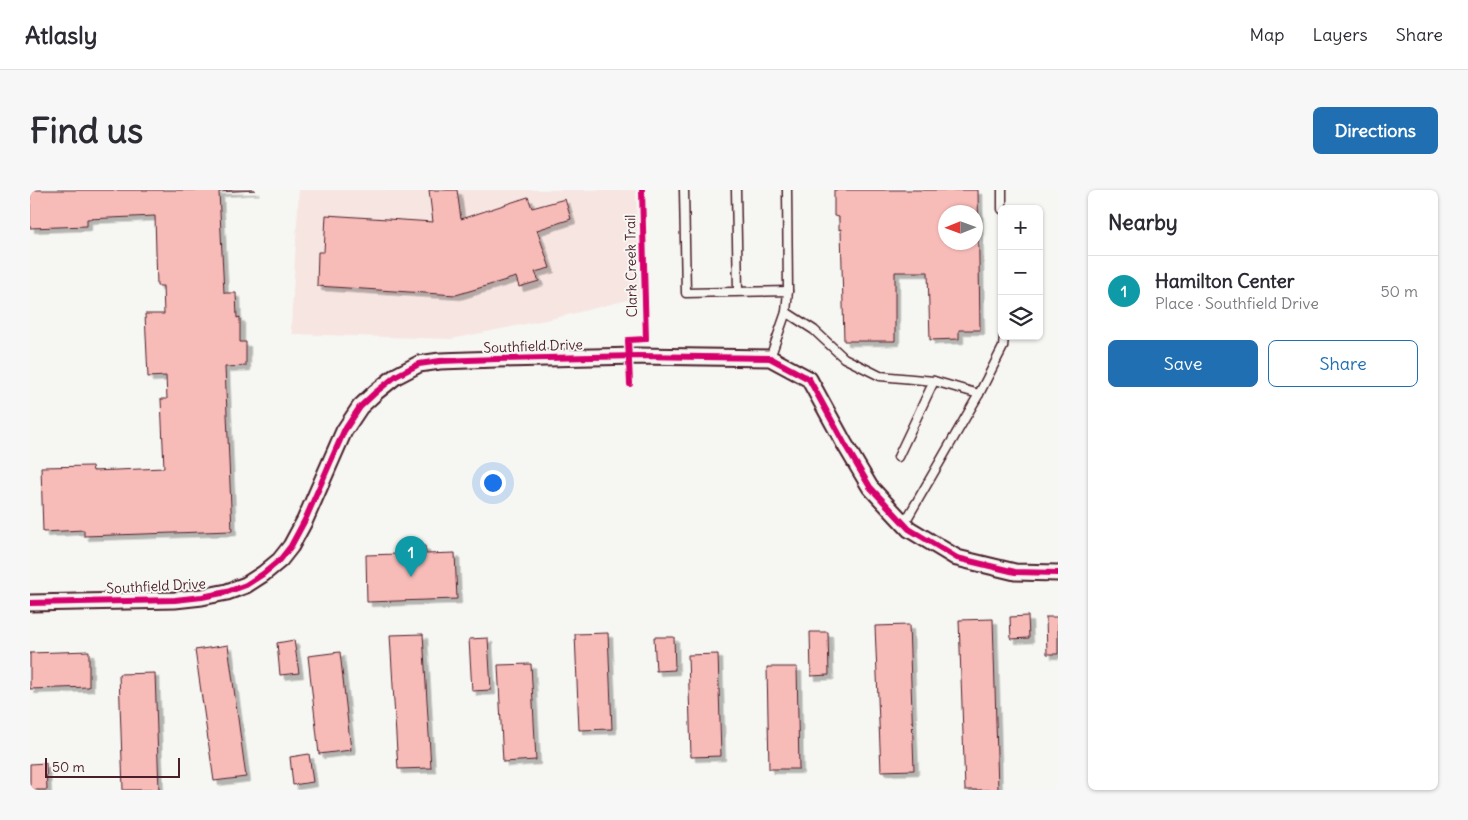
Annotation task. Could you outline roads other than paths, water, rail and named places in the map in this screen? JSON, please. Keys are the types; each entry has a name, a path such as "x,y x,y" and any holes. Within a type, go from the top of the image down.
{"street":[{"name":"Southfield Drive","path":"30,603 202,598 246,585 280,560 291,546 305,520 344,431 360,407 396,376 419,364 440,361 629,356 770,358 809,379 870,487 904,524 957,558 1015,572 1058,573"}],"lane":[{"path":"684,190 686,293 788,291"},
{"path":"736,190 738,291"},
{"path":"770,358 786,312 788,291 787,190"},
{"path":"1002,190 1002,205"},
{"path":"786,312 814,330 844,358 880,376 934,381 979,394"},
{"path":"904,524 979,394 1003,347 1004,340"},
{"path":"898,457 934,381"}],"place":[{"name":"Hamilton Center","path":"411,577"}]}
